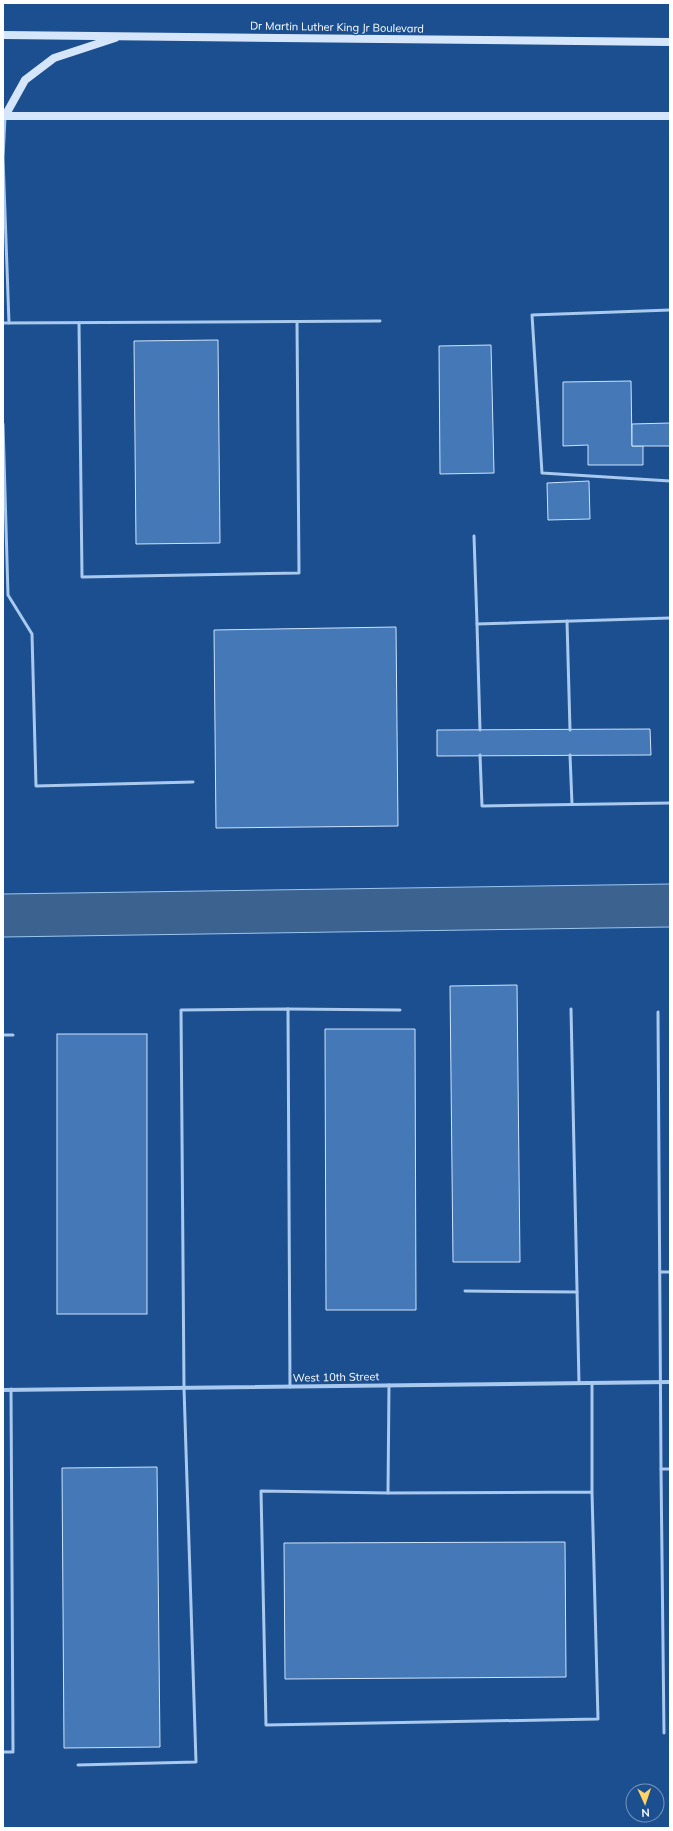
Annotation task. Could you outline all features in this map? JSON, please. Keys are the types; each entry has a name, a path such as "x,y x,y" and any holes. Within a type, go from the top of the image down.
{"main road":[{"name":"Dr Martin Luther King Jr Boulevard","path":"3,35 670,42"},
{"path":"4,116 26,80 54,58 121,36"},
{"path":"4,116 670,116"}],"street":[{"name":"West 10th Street","path":"3,1390 670,1382"}],"lane":[{"path":"4,116 3,158 9,323"},
{"path":"670,310 532,315 542,473 670,481"},
{"path":"3,323 380,321"},
{"path":"79,323 82,577 299,573 297,322"},
{"path":"3,424 8,595 32,634 36,786 192,782"},
{"path":"474,536 480,730"},
{"path":"477,624 670,618"},
{"path":"566,621 570,730"},
{"path":"480,755 482,806 670,802"},
{"path":"570,755 572,804"},
{"path":"288,1009 290,1386"},
{"path":"571,1009 579,1383"},
{"path":"78,1765 196,1762 184,1388 181,1010 400,1010"},
{"path":"658,1012 661,1272 659,1382 664,1733"},
{"path":"3,1036 13,1035"},
{"path":"661,1272 670,1272"},
{"path":"465,1291 577,1292"},
{"path":"592,1383 592,1492 598,1718 266,1725 261,1491 388,1493 592,1492"},
{"path":"388,1493 389,1385"},
{"path":"3,1752 13,1752 11,1389"},
{"path":"661,1469 670,1469"}],"water":[{"path":"670,884 670,927 3,937 3,894"}],"building":[{"path":"218,340 220,543 136,544 134,341"},
{"path":"491,345 494,473 440,474 439,346"},
{"path":"631,381 632,446 643,446 643,465 588,465 588,445 563,446 563,382"},
{"path":"670,423 670,446 632,446 632,424"},
{"path":"589,481 590,519 548,520 547,483"},
{"path":"396,627 398,826 216,828 214,630"},
{"path":"650,729 651,755 437,756 437,730"},
{"path":"517,985 520,1262 453,1262 450,986"},
{"path":"325,1029 415,1029 416,1310 326,1310"},
{"path":"57,1034 147,1034 147,1314 57,1314"},
{"path":"157,1467 160,1747 64,1748 62,1468"},
{"path":"565,1542 566,1677 285,1679 284,1543"}]}
